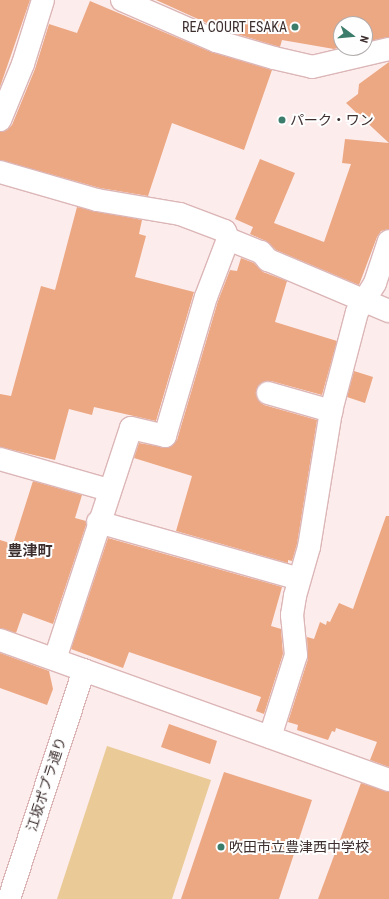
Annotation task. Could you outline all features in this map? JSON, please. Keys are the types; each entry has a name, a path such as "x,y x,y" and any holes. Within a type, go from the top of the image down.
{"street":[{"path":"0,120 23,64 43,0"},
{"path":"122,0 216,41 274,58 312,67 389,49"},
{"path":"0,172 21,180 97,200 180,214 225,231 228,239 206,297 164,436 131,428 98,522 55,659"},
{"path":"228,239 261,252 268,260 389,311"},
{"path":"270,737 296,655 292,615 299,579 309,547 331,410 358,312 375,283 389,241"},
{"path":"268,393 331,410"},
{"path":"0,459 109,490"},
{"path":"98,522 299,579"},
{"path":"0,640 389,780"},
{"name":"江坂ポプラ通り","path":"9,899 84,670"}],"shaded area":[{"path":"107,746 211,780 172,899 57,899"}],"building":[{"path":"0,0 30,0 0,87"},
{"path":"156,0 389,0 389,37 373,40 373,16 333,16 333,49 282,40 280,47 220,29"},
{"path":"90,1 211,52 272,70 244,150 172,123 148,196 100,188 0,160 0,132 7,130 12,125 35,69 49,24 77,33"},
{"path":"389,62 389,143 346,103 358,94 359,84"},
{"path":"345,139 389,143 389,229 381,231 377,237 359,285 276,250 266,241 250,234 253,227 235,219 260,159 295,173 274,223 324,242 351,164 342,163"},
{"path":"77,207 142,220 139,234 146,236 135,277 194,292 156,421 94,407 92,415 69,409 55,460 0,447 0,394 11,396 41,286 55,290"},
{"path":"241,258 254,263 263,272 287,281 275,322 337,341 322,395 271,381 260,384 256,390 259,401 264,405 317,420 297,544 292,561 288,560 288,563 176,531 192,476 134,458 139,443 168,448 177,440 218,301 230,270 237,271"},
{"path":"354,371 373,377 365,403 347,397"},
{"path":"33,481 82,495 75,518 86,521 86,525 53,624 23,613 16,633 0,628 0,540 13,544"},
{"path":"386,516 389,516 389,767 370,760 377,742 336,728 335,732 332,731 328,740 297,730 298,725 288,722 308,659 307,637 314,639 320,622 326,625 327,621 330,622 339,603 353,609"},
{"path":"108,538 282,587 271,626 281,629 283,654 264,714 256,711 261,697 129,652 123,668 71,649"},
{"path":"0,653 49,671 53,689 47,705 0,688"},
{"path":"169,724 217,741 210,764 161,747"},
{"path":"224,772 312,800 279,899 181,899"},
{"path":"361,783 389,792 389,899 318,899"}],"place":[{"name":"REA COURT ESAKA","path":"295,27"},
{"name":"パーク・ワン","path":"282,120"},
{"name":"吹田市立豊津西中学校","path":"221,847"}],"district":[{"name":"豊津町","path":"30,552"}]}
